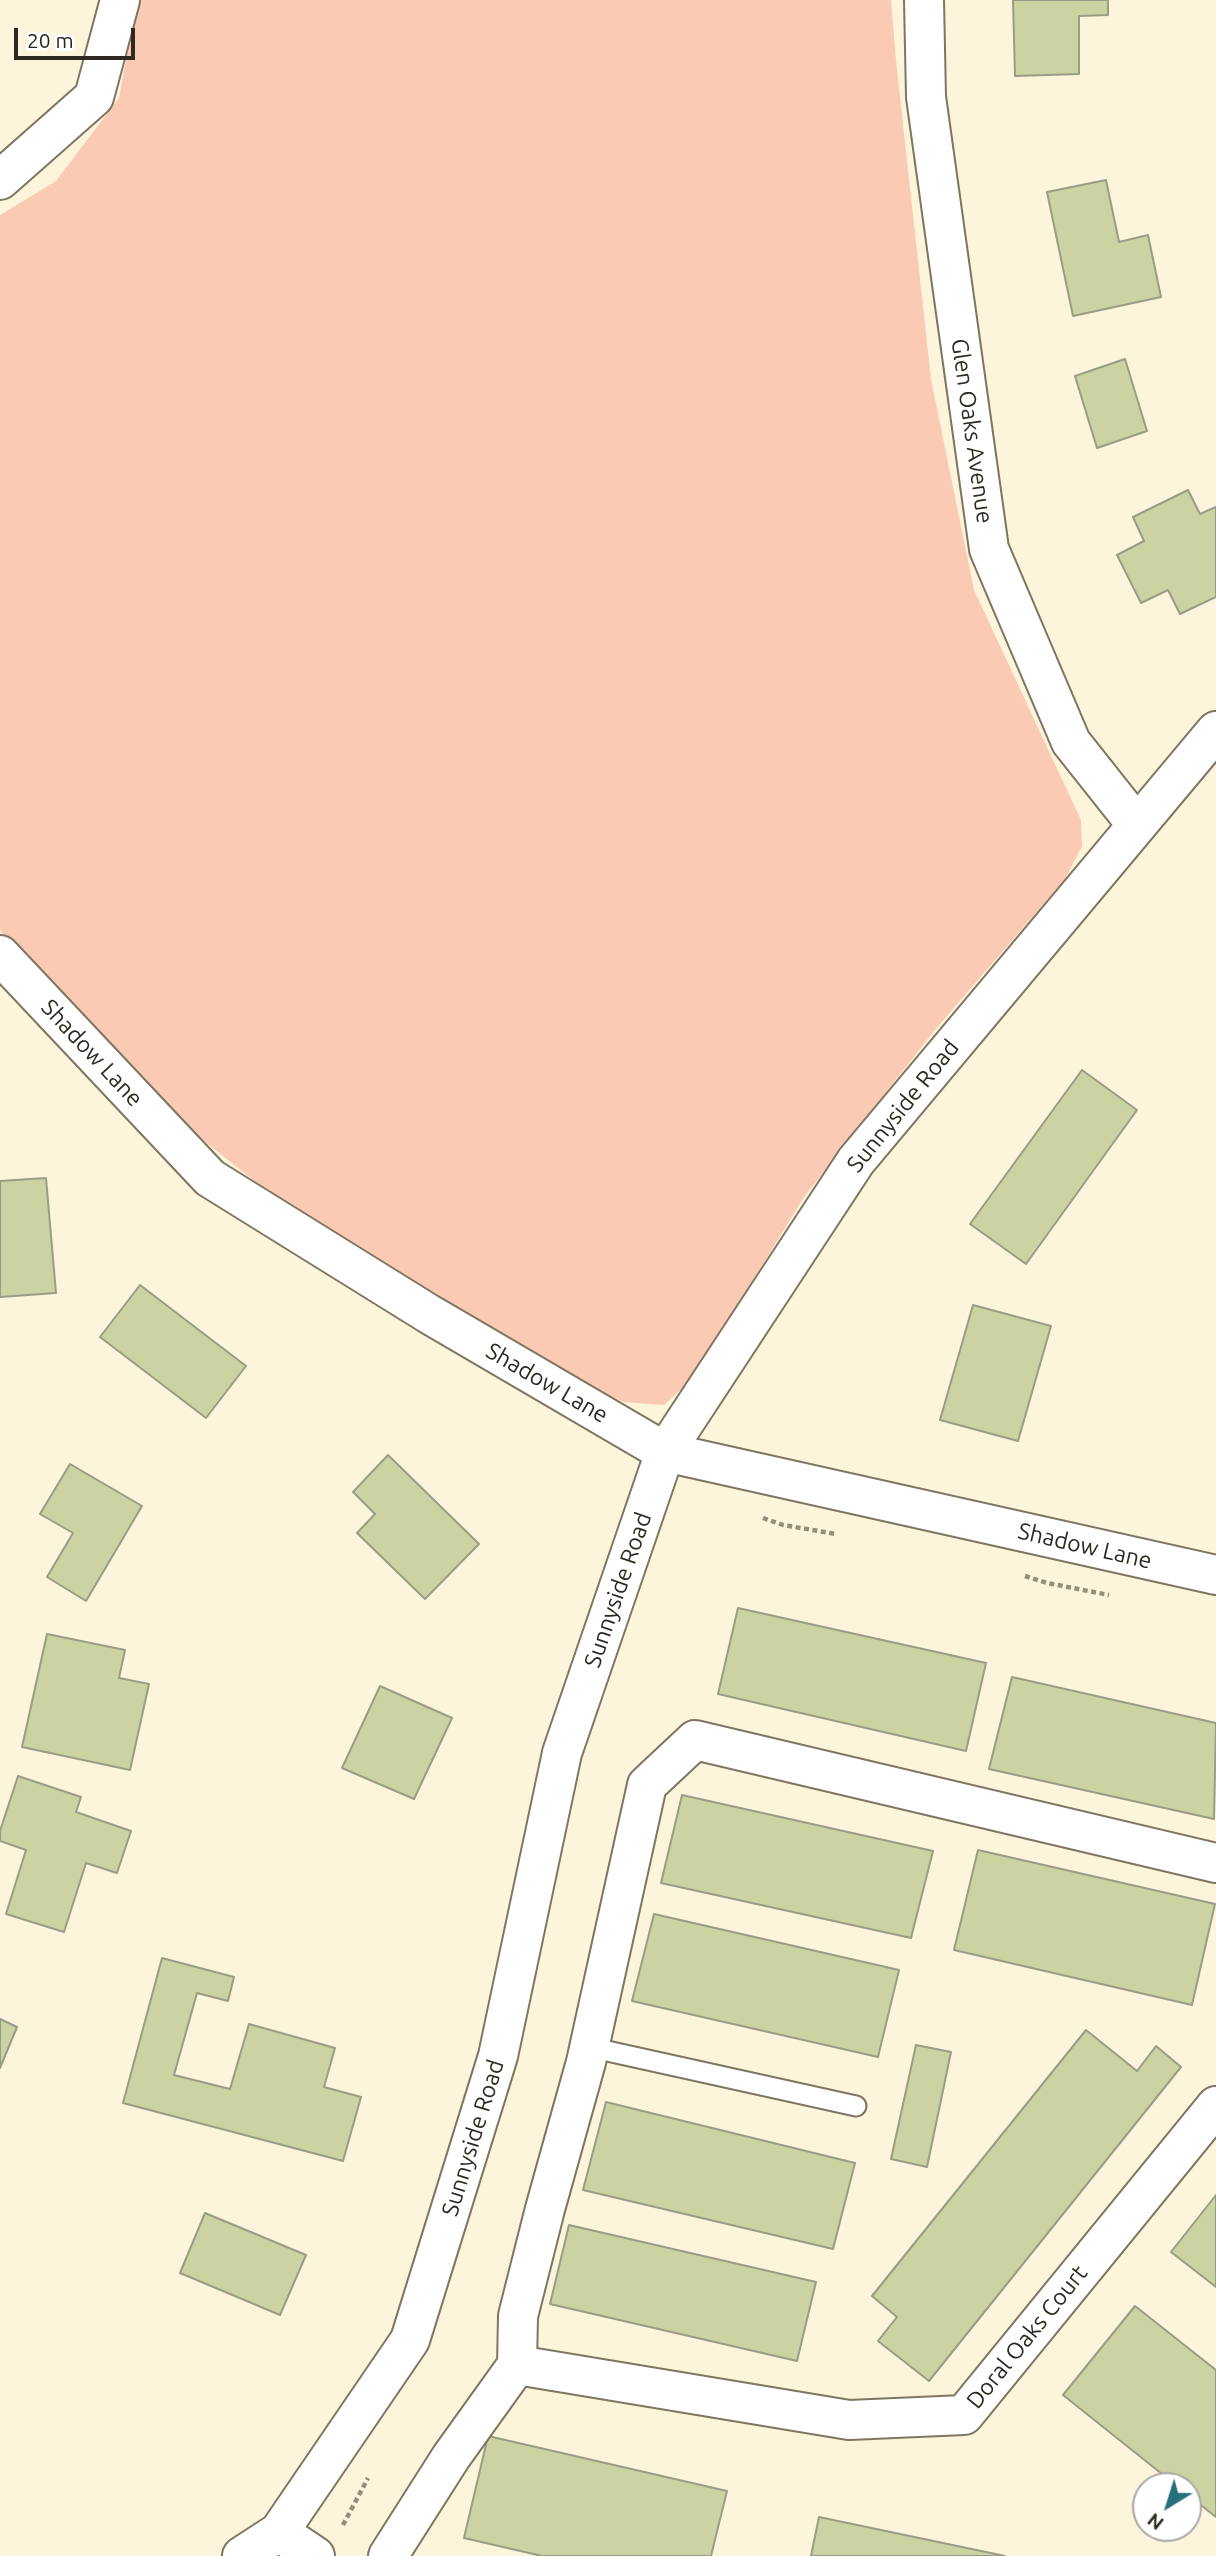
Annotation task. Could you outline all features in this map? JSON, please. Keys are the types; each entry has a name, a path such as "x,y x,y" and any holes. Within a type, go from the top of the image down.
{"street":[{"path":"0,180 94,97 120,0"},
{"name":"Glen Oaks Avenue","path":"923,0 926,97 989,549 1071,742 1136,824"},
{"name":"Sunnyside Road","path":"242,2556 279,2532 410,2340 498,2056 562,1753 665,1452 856,1161 1216,731"},
{"name":"Shadow Lane","path":"0,955 210,1178 429,1314 665,1452 1216,1575"},
{"path":"388,2556 451,2457 517,2365 518,2316 544,2209 590,2047 647,1784 695,1740 1216,1863"},
{"name":"Doral Oaks Court","path":"517,2365 849,2420 964,2415 1216,2106"},
{"path":"279,2532 315,2556"}],"lane":[{"path":"590,2047 856,2106"}],"path":[{"path":"343,2525 370,2474"}],"shaded area":[{"path":"137,0 891,0 931,379 974,590 1081,820 1082,846 1065,879 934,1031 804,1197 693,1378 664,1405 624,1402 581,1384 376,1271 263,1188 173,1116 31,975 0,930 0,215 56,181 119,98"}],"building":[{"path":"1013,0 1108,0 1108,15 1079,16 1079,74 1015,76"},
{"path":"1106,180 1119,242 1148,235 1161,297 1073,316 1047,192"},
{"path":"1125,359 1147,431 1097,448 1075,376"},
{"path":"1188,490 1200,514 1216,507 1216,597 1180,614 1168,590 1141,603 1117,555 1144,541 1133,517"},
{"path":"1082,1070 1137,1110 1026,1264 970,1224"},
{"path":"46,1178 56,1293 0,1297 0,1181"},
{"path":"140,1285 246,1366 206,1418 100,1337"},
{"path":"973,1305 1051,1326 1018,1441 940,1420"},
{"path":"388,1455 479,1544 425,1599 357,1533 375,1514 353,1492"},
{"path":"70,1464 142,1506 86,1601 47,1577 73,1533 40,1514"},
{"path":"738,1608 986,1663 966,1751 718,1694"},
{"path":"47,1634 125,1650 119,1678 149,1684 130,1770 22,1747"},
{"path":"1012,1677 1216,1723 1214,1819 989,1769"},
{"path":"380,1686 452,1718 414,1799 342,1768"},
{"path":"18,1776 81,1797 76,1812 131,1831 117,1873 86,1863 64,1932 6,1914 26,1850 0,1841 0,1831"},
{"path":"682,1795 933,1851 911,1938 661,1883"},
{"path":"978,1850 1215,1904 1192,2005 954,1950"},
{"path":"654,1914 899,1970 878,2057 632,2001"},
{"path":"162,1958 234,1977 228,2001 197,1993 174,2075 230,2089 249,2024 335,2048 324,2087 361,2097 343,2161 123,2103"},
{"path":"0,2019 17,2027 0,2068"},
{"path":"1086,2030 1137,2071 1156,2046 1181,2067 929,2381 878,2341 897,2317 872,2296"},
{"path":"916,2045 951,2052 927,2167 891,2159"},
{"path":"606,2102 855,2163 833,2249 583,2190"},
{"path":"1216,2195 1216,2287 1171,2252"},
{"path":"205,2213 306,2255 280,2315 180,2273"},
{"path":"569,2225 816,2282 797,2361 550,2304"},
{"path":"1135,2306 1216,2370 1216,2517 1202,2506 1202,2472 1159,2472 1063,2395"},
{"path":"488,2436 727,2491 711,2556 542,2556 464,2538"},
{"path":"819,2517 1005,2556 811,2556"}]}
